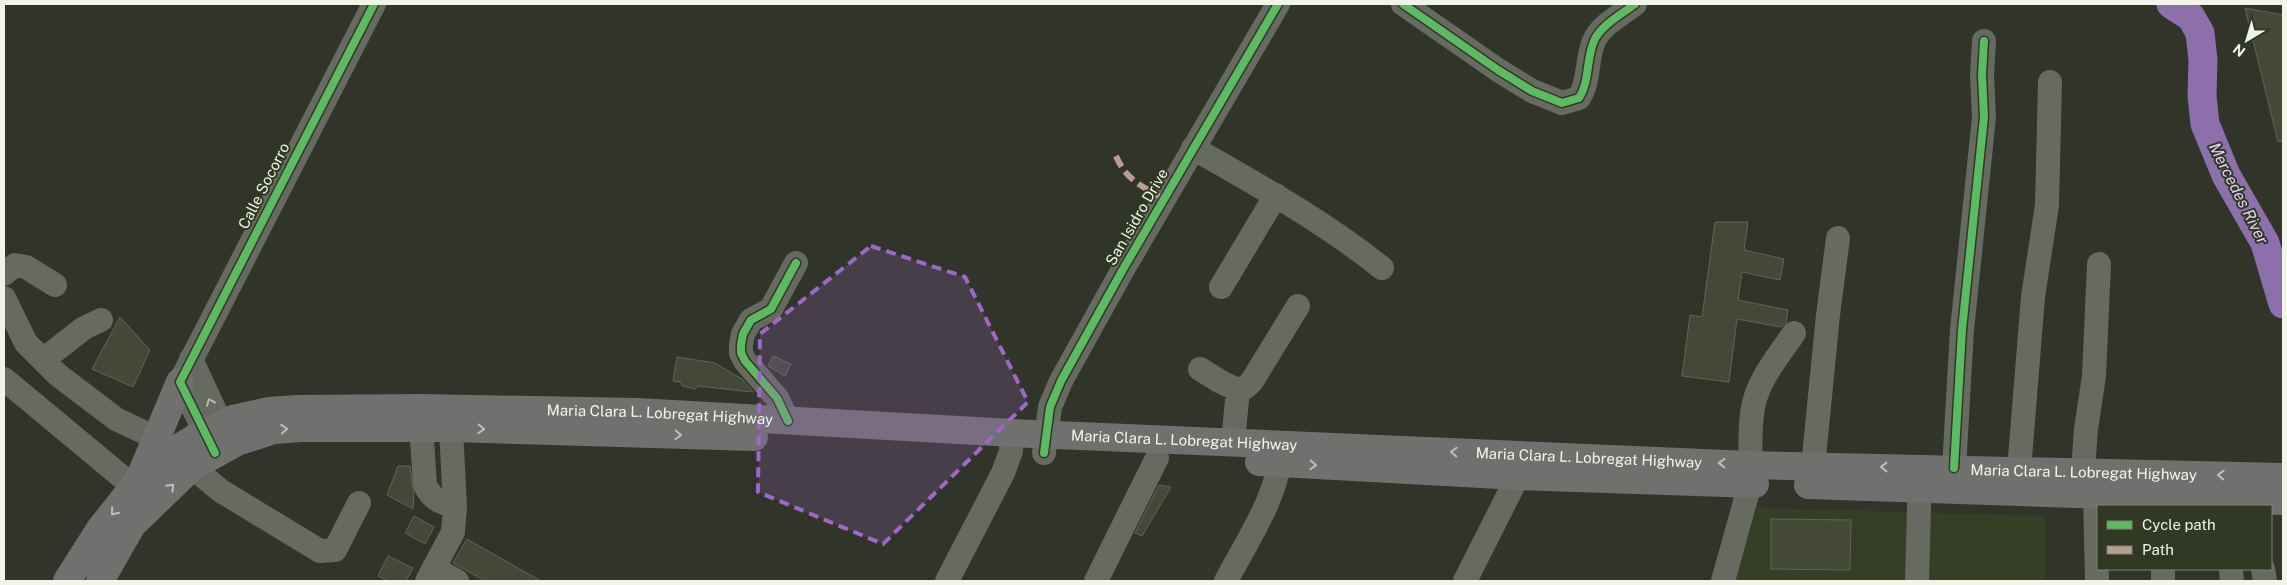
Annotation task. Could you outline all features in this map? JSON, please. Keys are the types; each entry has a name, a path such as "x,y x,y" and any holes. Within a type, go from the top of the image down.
{"highway":[{"path":"136,484 186,370"},
{"name":"Maria Clara L. Lobregat Highway","path":"67,581 100,529 136,484 161,459 218,439 274,430 421,418 637,423 788,421 1044,444 1157,458 1282,454 1519,466 2089,483"},
{"name":"Maria Clara L. Lobregat Highway","path":"637,423 787,438 1011,442"},
{"name":"Maria Clara L. Lobregat Highway","path":"100,581 132,526 192,468 218,439"},
{"name":"Maria Clara L. Lobregat Highway","path":"1044,444 1233,442 1282,454"},
{"name":"Maria Clara L. Lobregat Highway","path":"1750,474 1813,467 1920,478 1954,468 2019,470 2089,483 2161,492 2270,494"},
{"name":"Maria Clara L. Lobregat Highway","path":"2161,492 2198,502 2227,503 2270,494"}],"street":[{"name":"Calle Socorro","path":"186,370 374,4"},
{"name":"San Isidro Drive","path":"1044,444 1050,407 1061,381 1193,148 1278,4"},
{"path":"1403,4 1514,81 1562,103 1579,98 1584,89 1594,41 1600,32 1635,4"},
{"path":"1954,468 1962,330 1984,117 1982,74 1984,41"},
{"path":"2019,470 2033,297 2047,205 2050,82"},
{"path":"1193,148 1276,195 1382,268"},
{"path":"1221,287 1276,195"},
{"path":"1813,467 1828,315 1838,238"},
{"path":"788,421 772,391 744,361 741,345 743,334 751,320 771,308 796,263"},
{"path":"2097,581 2086,429 2094,376 2099,264"},
{"path":"4,274 10,267 20,266 48,279 55,285"},
{"path":"4,298 26,343 58,375 116,419 156,438"},
{"path":"1200,369 1238,390 1246,387 1252,381 1298,306"},
{"path":"43,360 84,328 101,320"},
{"path":"1722,581 1750,474 1751,420 1754,402 1763,381 1794,333"},
{"path":"186,370 218,439"},
{"path":"4,380 136,484"},
{"path":"1233,442 1238,390"},
{"path":"421,418 425,485 430,495 436,501 455,507"},
{"path":"450,419 455,507 453,532 431,575 457,581"},
{"path":"947,581 999,480 1011,442"},
{"path":"1226,581 1274,486 1282,454"},
{"path":"1096,581 1157,458"},
{"path":"1465,581 1519,466"},
{"path":"192,468 221,491 320,551 335,550 359,503"},
{"path":"1917,581 1920,478"}],"highlighted area":[{"path":"871,246 965,277 1028,402 883,544 758,492 760,334"}],"shaded area":[{"path":"1757,508 2045,516 2045,581 1734,581"}],"building":[{"path":"2245,8 2283,15 2283,141 2278,142"},
{"path":"1715,222 1748,222 1744,250 1784,259 1780,280 1742,272 1738,300 1788,310 1786,323 1781,327 1737,319 1729,382 1682,376 1690,315 1702,317"},
{"path":"120,317 150,350 133,387 92,369"},
{"path":"773,356 791,364 785,376 768,366"},
{"path":"677,357 715,363 742,379 753,392 698,386 695,389 682,386 680,382 673,381"},
{"path":"398,466 410,466 414,494 413,509 387,495"},
{"path":"1159,485 1171,487 1142,536 1135,533"},
{"path":"414,516 434,527 425,544 405,533"},
{"path":"1771,519 1851,520 1850,570 1771,569"},
{"path":"467,539 541,581 485,581 453,563"},
{"path":"388,556 413,568 406,581 388,581 378,576"}],"waterway":[{"name":"Mercedes River","path":"2171,4 2191,17 2200,33 2203,60 2202,96 2205,124 2226,175 2265,243 2283,304"}],"marked path":[{"path":"1116,156 1130,177 1164,199"}],"cycle path":[{"path":"215,453 180,382 374,4"},
{"path":"1044,453 1050,407 1061,381 1122,271 1278,4"},
{"path":"1403,4 1498,70 1532,91 1562,103 1579,98 1585,84 1590,55 1597,35 1635,4"},
{"path":"1954,468 1962,330 1984,117 1982,75 1984,41"},
{"path":"788,421 777,398 745,361 741,353 741,345 743,334 751,320 771,309 796,263"}]}
